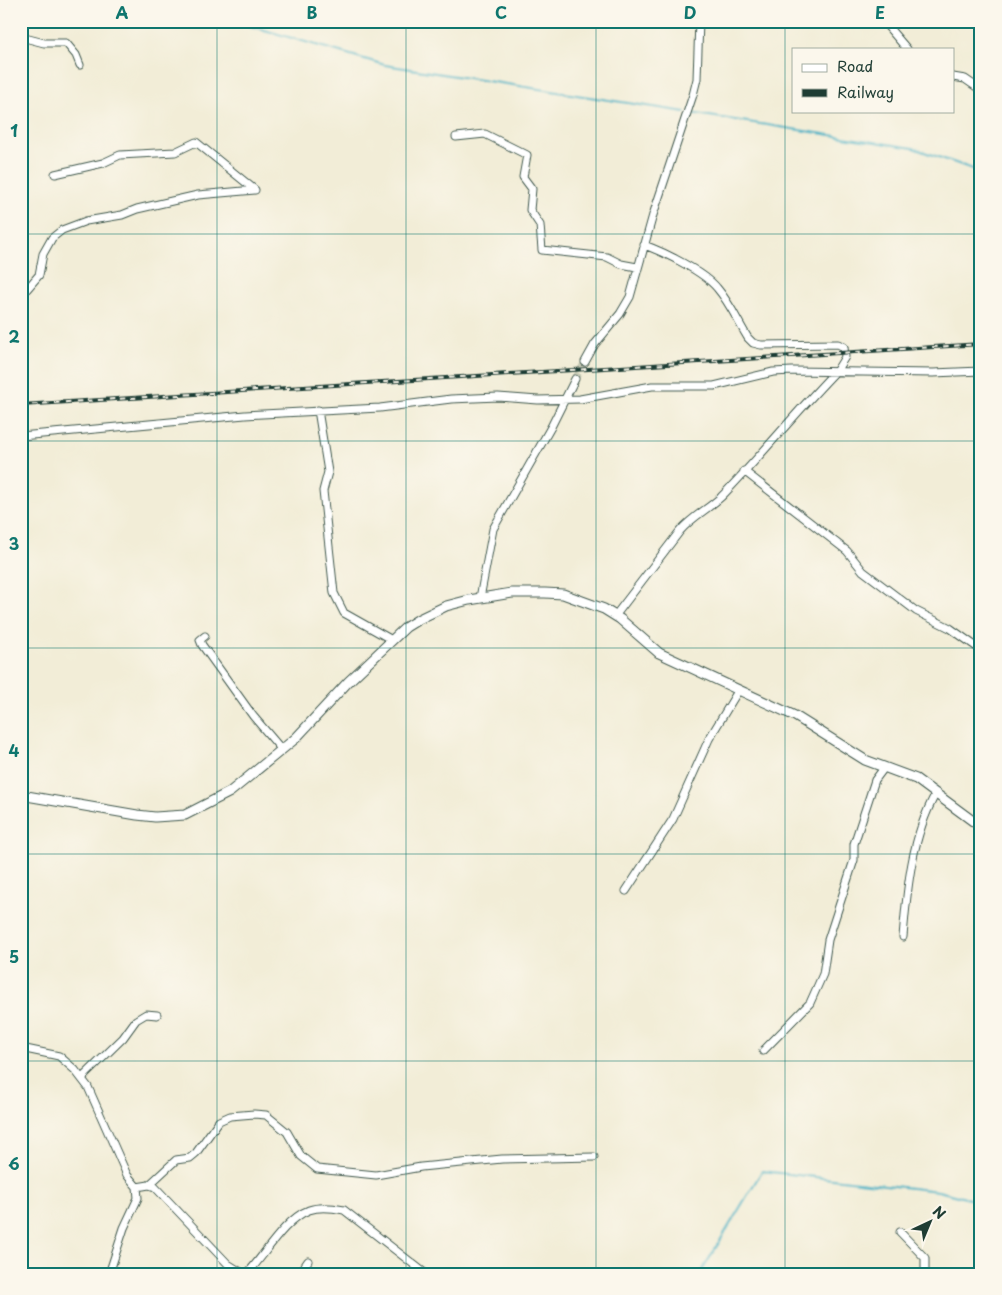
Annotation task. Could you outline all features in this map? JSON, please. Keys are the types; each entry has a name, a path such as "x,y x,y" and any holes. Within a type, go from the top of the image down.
{"street":[{"path":"585,362 595,344 620,314 630,297 637,266 694,95 697,79 699,21"},
{"path":"883,21 906,48"},
{"path":"21,37 44,43 66,42 76,55 80,65"},
{"path":"954,77 965,79 981,90"},
{"path":"456,137 485,134 527,155 523,177 532,189 530,210 540,225 542,250 607,257 621,264 637,266"},
{"path":"21,296 26,294 39,275 43,254 52,238 62,230 86,221 122,215 198,195 255,190 196,142 176,152 120,155 103,163 55,174"},
{"path":"615,616 680,531 689,521 714,503 845,359 842,346 834,343 761,345 753,343 748,338 723,296 711,281 671,256 644,245"},
{"path":"21,436 318,410 380,408 451,399 498,397 564,400 652,386 714,386 773,372 837,370 933,373 981,371"},
{"path":"480,598 493,529 575,380"},
{"path":"318,410 328,472 324,491 334,594 344,613 392,640"},
{"path":"744,471 847,551 859,568 876,581 916,611 950,628 981,650"},
{"path":"21,795 137,815 154,817 185,815 230,792 282,750 315,720 348,682 406,627 446,606 480,598 512,593 563,594 586,601 615,616 659,653 795,716 850,752 884,768 916,779 981,828"},
{"path":"205,636 200,640 202,645 253,716 282,750"},
{"path":"626,891 673,819 709,739 738,691"},
{"path":"763,1051 810,1003 823,974 828,940 854,860 854,844 875,780 884,768"},
{"path":"902,937 907,893 920,832 926,811 936,793"},
{"path":"82,1078 123,1038 136,1020 146,1014 158,1015"},
{"path":"21,1048 59,1056 82,1078 88,1087 127,1175 137,1187 138,1198 124,1228 109,1274"},
{"path":"976,1067 981,1059"},
{"path":"137,1187 149,1184 176,1160 190,1158 196,1153 219,1121 230,1116 254,1114 266,1115 287,1132 301,1156 317,1169 376,1175 421,1167 502,1159 594,1157"},
{"path":"149,1184 164,1194 228,1264 246,1274 298,1217 310,1210 332,1208 344,1210 426,1274"},
{"path":"900,1232 925,1258 926,1274"},
{"path":"299,1274 308,1261"}],"waterway":[{"path":"233,21 385,65 685,112"},
{"path":"690,113 913,148 981,172"},
{"path":"700,1274 762,1171 938,1191 981,1202"}],"tunnel":[{"path":"575,379 585,362"}],"railway":[{"path":"21,405 981,344"}]}
